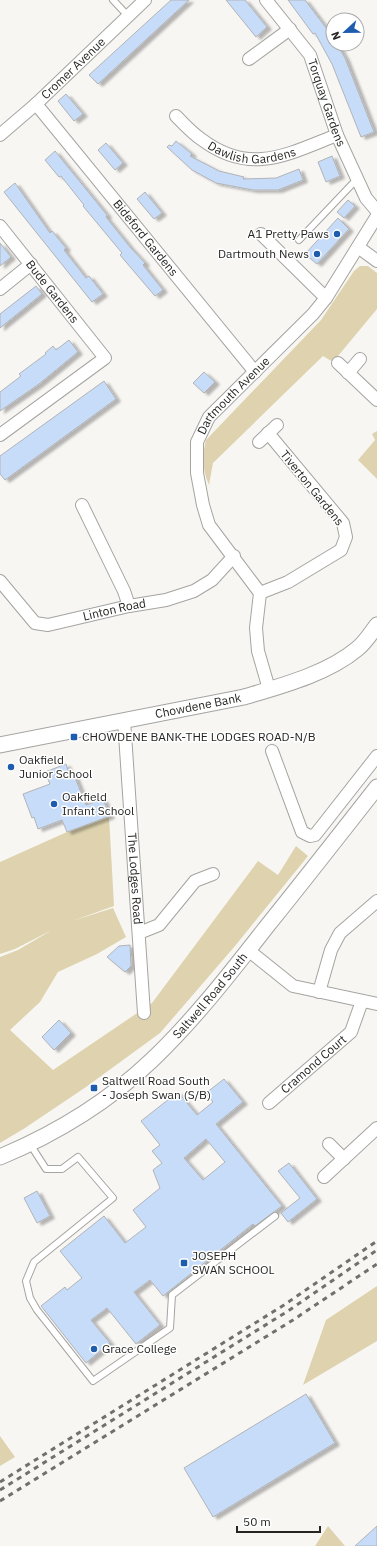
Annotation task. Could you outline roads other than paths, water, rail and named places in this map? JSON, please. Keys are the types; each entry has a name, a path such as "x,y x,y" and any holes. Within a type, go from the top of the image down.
{"street":[{"name":"Cromer Avenue","path":"0,135 36,104 129,17 145,0"},
{"name":"Torquay Gardens","path":"266,0 310,55 337,136 366,198 377,211"},
{"path":"249,59 290,29"},
{"name":"Bideford Gardens","path":"36,104 256,372"},
{"name":"Dawlish Gardens","path":"176,116 200,139 221,152 249,160 271,159 337,136"},
{"name":"Dartmouth Avenue","path":"260,593 210,525 202,505 197,472 197,442 209,418 313,314 326,298 377,216"},
{"name":"Bude Gardens","path":"0,226 105,358 0,435"},
{"path":"261,234 326,298"},
{"path":"358,247 377,261"},
{"path":"0,290 31,264"},
{"path":"348,373 360,359"},
{"path":"338,363 377,400"},
{"name":"Tiverton Gardens","path":"260,593 288,582 341,550 346,537 343,524 263,437 277,425"},
{"path":"82,505 124,591 129,606"},
{"name":"Linton Road","path":"0,581 35,623 48,625 129,606 166,600 194,591 212,580 234,556"},
{"path":"260,593 256,628 258,651 269,689"},
{"name":"Chowdene Bank","path":"0,745 244,697 333,666 358,648 376,628"},
{"name":"The Lodges Road","path":"124,720 144,1013"},
{"path":"272,751 302,832 310,836 315,835 377,756"},
{"name":"Saltwell Road South","path":"0,1157 30,1144 106,1098 146,1065 174,1038 248,950 377,787"},
{"path":"139,933 159,925 195,881 213,874"},
{"path":"319,992 331,950 340,933 377,901"},
{"path":"248,950 293,986 377,1004"},
{"name":"Cramond Court","path":"270,1104 351,1032 362,1000"},
{"path":"324,1177 377,1128"},
{"path":"329,1144 344,1159"}],"lane":[{"path":"112,0 129,17"},
{"path":"300,240 357,180"},
{"path":"30,1144 46,1169 62,1169 78,1157 113,1198 34,1262 26,1281 30,1298 36,1310 93,1381 170,1328 172,1295 275,1216"}],"railway":[{"path":"0,1482 284,1305 377,1241"},
{"path":"0,1490 288,1311 377,1250"},
{"path":"0,1501 293,1320 377,1264"}],"place":[{"name":"A1 Pretty Paws","path":"337,234"},
{"name":"Dartmouth News","path":"317,254"},
{"name":"CHOWDENE BANK-THE LODGES ROAD-N/B","path":"74,737"},
{"name":"Oakfield Junior School","path":"11,767"},
{"name":"Oakfield Infant School","path":"54,804"},
{"name":"Saltwell Road South - Joseph Swan (S/B)","path":"94,1088"},
{"name":"JOSEPH SWAN SCHOOL","path":"184,1263"},
{"name":"Grace College","path":"94,1349"}]}
